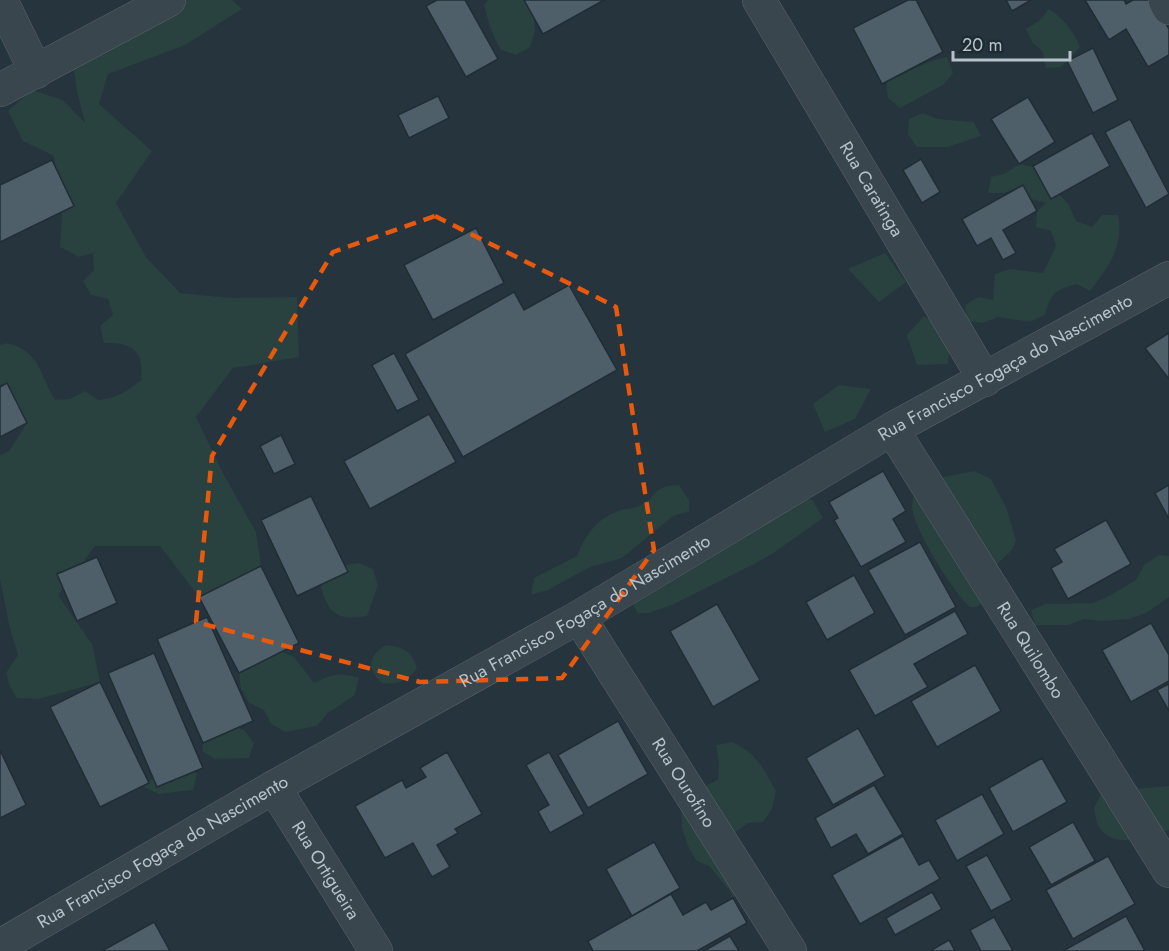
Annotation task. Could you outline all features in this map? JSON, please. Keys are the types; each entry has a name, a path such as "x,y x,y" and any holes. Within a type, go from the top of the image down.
{"street":[{"path":"1,0 36,72"},
{"path":"0,90 169,0"},
{"name":"Rua Caratinga","path":"759,0 985,380"},
{"path":"1165,0 1169,8"},
{"name":"Rua Francisco Fogaça do Nascimento","path":"0,946 274,787 579,617 892,429 1169,278"},
{"name":"Rua Quilombo","path":"892,429 1169,871"},
{"name":"Rua Ourofino","path":"579,617 790,951"},
{"name":"Rua Ortigueira","path":"274,787 376,951"}],"highlighted area":[{"path":"435,216 616,307 654,550 562,678 420,682 196,622 212,456 333,252"}],"green space":[{"path":"155,0 232,0 242,9 185,45 108,74 99,104 152,151 116,203 146,257 180,293 230,298 297,297 299,357 233,368 196,417 225,477 256,532 261,566 199,597 160,546 95,546 58,595 92,644 100,682 39,699 17,698 10,687 6,673 18,655 9,625 0,579 0,455 9,451 27,423 7,383 0,385 0,345 14,345 30,354 55,400 70,399 85,391 98,400 116,396 141,380 141,362 134,350 129,347 122,344 104,343 100,326 113,315 108,299 91,295 83,281 94,270 93,253 79,257 60,247 62,214 54,156 23,141 8,111 32,90 63,100 85,123 72,56"},
{"path":"488,0 532,0 535,31 530,47 516,55 501,50 484,5"},
{"path":"1049,9 1068,26 1080,47 1061,67 1046,68 1043,52 1032,42 1026,29 1039,21"},
{"path":"947,57 953,73 943,85 900,108 888,98 886,82 924,64"},
{"path":"923,113 938,119 974,122 981,136 948,147 917,147 908,134 909,119"},
{"path":"1019,164 1036,167 1069,205 1076,221 1092,227 1102,215 1118,215 1117,247 1109,264 1090,291 1077,284 1059,290 1049,302 1045,315 1030,322 998,317 983,323 967,321 965,305 978,297 993,300 995,274 1010,269 1043,273 1056,246 1051,231 1036,227 1037,211 1046,203 1031,199 1023,185 1004,193 988,193 991,177 1006,173"},
{"path":"885,253 906,282 879,302 848,269"},
{"path":"924,316 951,332 948,364 917,365 907,335"},
{"path":"839,385 871,389 855,419 825,432 813,404"},
{"path":"974,471 991,479 1006,507 1016,540 1012,550 993,568 985,599 977,607 970,607 954,588 926,544 912,506 917,488 939,478"},
{"path":"679,485 689,500 689,511 673,516 622,558 590,567 548,590 531,595 534,578 577,556 588,534 599,522 613,513 639,506 659,489"},
{"path":"806,497 813,501 823,518 772,554 672,605 648,613 638,613 634,607 634,598 748,535 752,528"},
{"path":"1159,555 1169,556 1169,597 1146,613 1129,619 1101,621 1084,619 1068,625 1035,625 1031,610 1045,604 1093,603 1136,580 1144,565"},
{"path":"359,563 373,569 378,585 367,616 349,618 336,614 327,604 321,587 336,569"},
{"path":"386,645 406,651 415,662 417,668 402,681 382,683 373,673 371,663 373,658"},
{"path":"278,650 294,657 314,683 336,675 359,678 355,695 328,713 317,726 285,732 271,724 264,710 249,703 241,689 239,673 249,656"},
{"path":"229,725 244,730 254,743 249,758 215,759 202,751 203,743"},
{"path":"732,742 753,756 776,791 772,809 763,822 748,823 734,833 743,883 733,898 710,867 696,860 682,828 681,813 687,794 718,780 719,762 716,745"},
{"path":"188,761 197,774 193,790 159,794 144,787 159,772"},
{"path":"1169,786 1169,830 1141,838 1122,840 1105,834 1099,827 1094,808 1101,794 1118,790"}],"building":[{"path":"437,0 465,0 498,59 466,77 426,6"},
{"path":"524,0 604,0 543,34"},
{"path":"908,0 916,0 943,52 882,84 853,28"},
{"path":"1006,0 1031,0 1012,11"},
{"path":"1085,0 1124,0 1126,4 1133,0 1152,0 1169,29 1169,55 1148,67 1126,29 1109,40"},
{"path":"1093,48 1118,100 1093,113 1067,61"},
{"path":"438,96 449,118 409,138 398,115"},
{"path":"1028,97 1055,142 1019,164 991,119"},
{"path":"1130,119 1169,194 1146,208 1105,132"},
{"path":"1092,133 1110,166 1051,199 1033,166"},
{"path":"921,159 940,192 922,203 903,170"},
{"path":"52,160 74,206 0,242 0,185"},
{"path":"1023,185 1037,211 1003,230 1016,253 1003,260 991,238 977,246 962,219"},
{"path":"476,228 504,283 433,320 404,265"},
{"path":"569,285 617,370 463,457 405,354 514,292 524,310"},
{"path":"1169,333 1169,379 1145,348"},
{"path":"394,353 419,400 397,411 372,365"},
{"path":"7,383 27,423 0,437 0,387"},
{"path":"429,414 456,462 370,509 344,461"},
{"path":"281,435 295,464 274,474 260,446"},
{"path":"883,471 906,511 893,519 906,542 861,567 834,520 838,518 829,502"},
{"path":"1169,485 1169,519 1155,493"},
{"path":"311,496 348,572 297,596 261,520"},
{"path":"1106,520 1131,564 1068,599 1051,568 1062,562 1054,549"},
{"path":"920,542 956,607 905,635 868,570"},
{"path":"97,557 117,603 77,621 57,574"},
{"path":"261,566 299,643 239,673 199,597"},
{"path":"854,575 875,613 827,640 806,602"},
{"path":"717,604 760,680 713,707 670,631"},
{"path":"955,611 968,634 914,664 928,687 875,716 849,670"},
{"path":"207,617 253,721 203,743 157,639"},
{"path":"1151,623 1169,655 1169,681 1131,702 1102,650"},
{"path":"154,653 203,768 157,787 108,673"},
{"path":"975,665 1001,711 937,747 911,701"},
{"path":"100,682 149,783 100,807 50,707"},
{"path":"1169,684 1169,711 1157,690"},
{"path":"618,721 648,774 588,808 558,755"},
{"path":"858,728 885,776 833,805 806,758"},
{"path":"0,750 26,805 0,818"},
{"path":"447,752 482,814 455,829 458,833 437,845 450,867 432,877 413,843 385,858 355,806 402,780 406,788 426,777 420,768"},
{"path":"549,752 584,814 550,833 538,811 549,805 526,765"},
{"path":"1042,758 1067,802 1013,832 989,788"},
{"path":"874,785 903,834 868,854 856,834 831,848 815,818"},
{"path":"982,794 1004,834 957,861 935,820"},
{"path":"1073,822 1095,861 1051,885 1029,847"},
{"path":"903,836 919,865 929,860 940,879 860,924 832,875"},
{"path":"654,842 680,888 632,916 606,869"},
{"path":"987,855 1012,900 991,911 966,866"},
{"path":"1108,856 1135,904 1073,939 1046,890"},
{"path":"932,892 942,909 895,935 886,918"},
{"path":"671,894 683,915 706,902 711,910 733,898 747,923 697,951 593,951 588,941"},
{"path":"1126,916 1145,951 1063,951"},
{"path":"994,917 1013,951 981,951 970,930"},
{"path":"154,922 170,951 102,951"},
{"path":"730,936 739,951 704,951"},
{"path":"949,940 955,951 930,951"}]}
